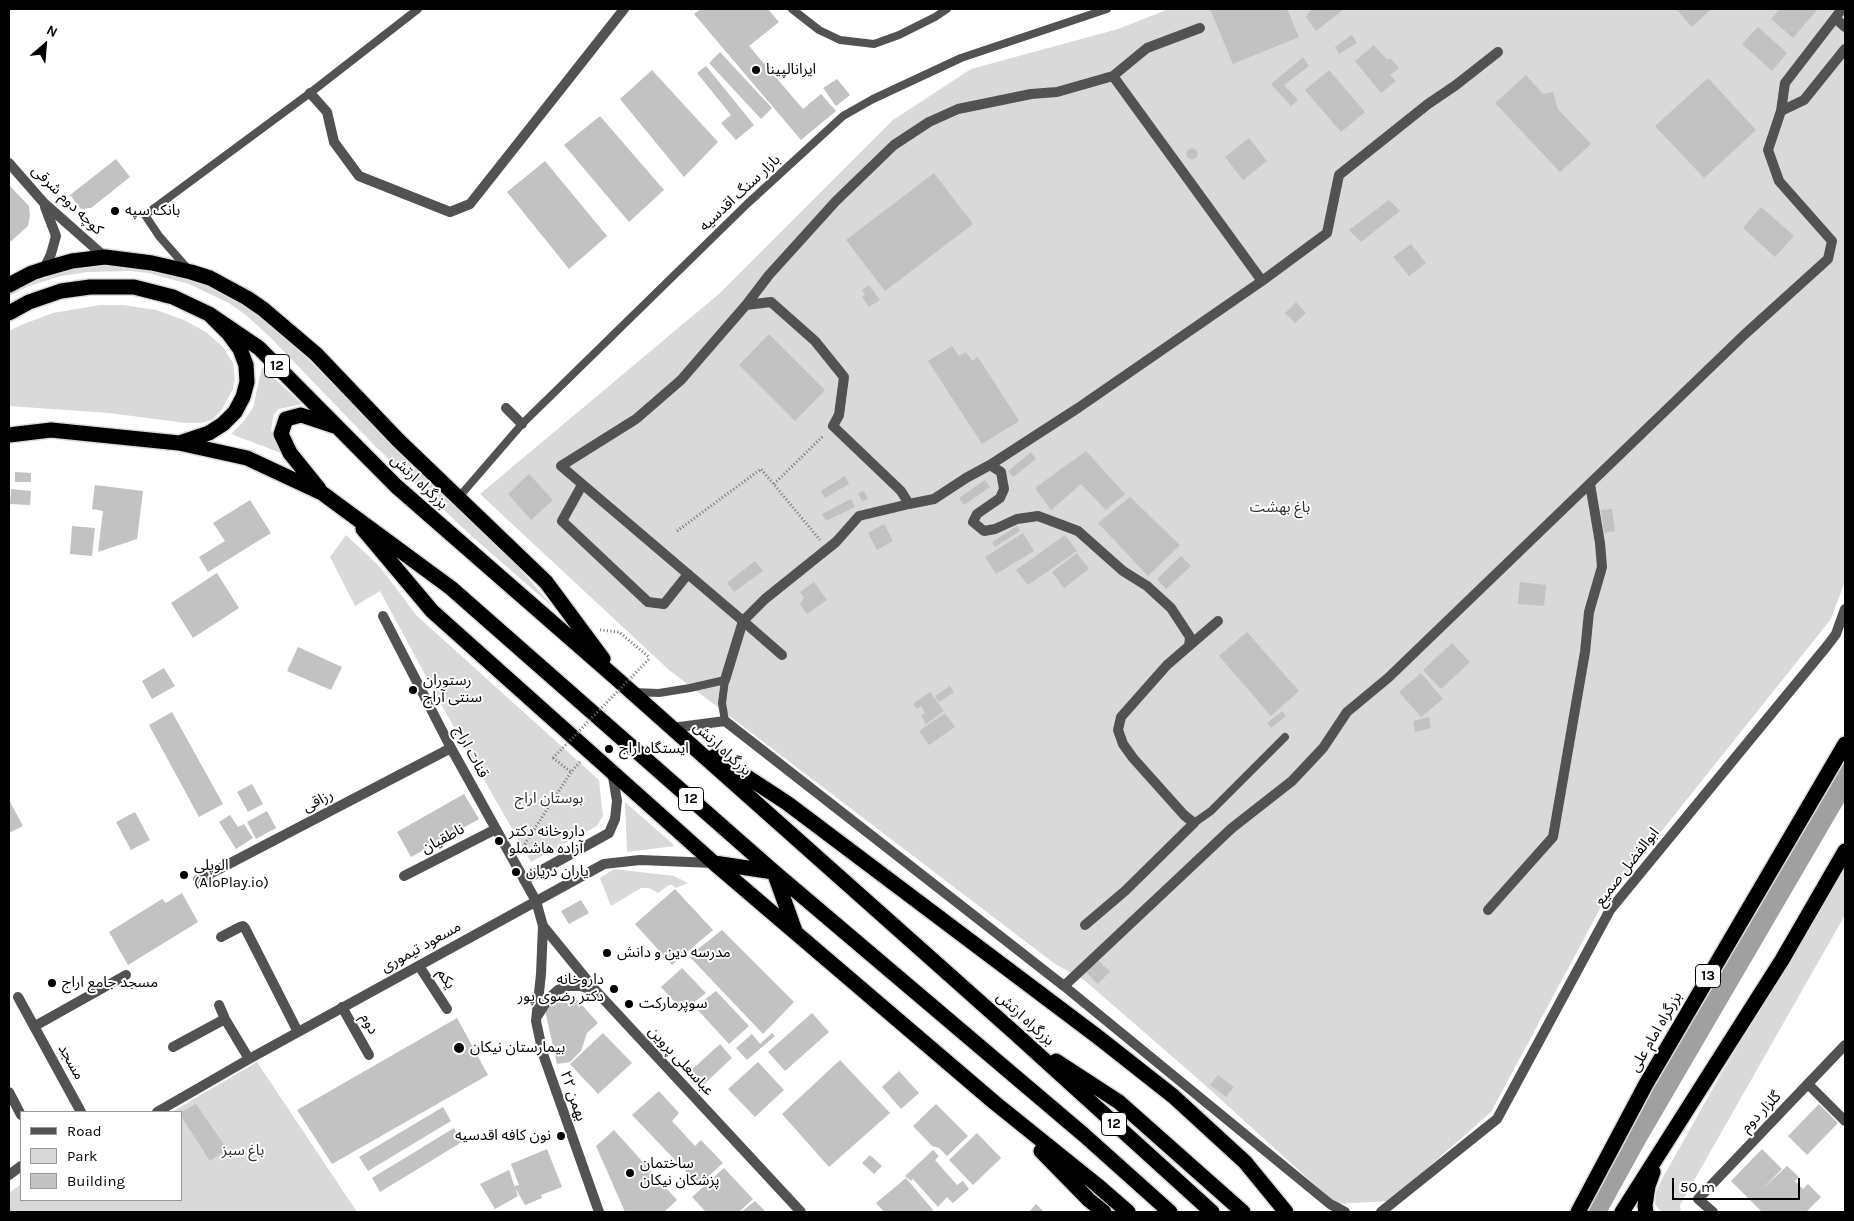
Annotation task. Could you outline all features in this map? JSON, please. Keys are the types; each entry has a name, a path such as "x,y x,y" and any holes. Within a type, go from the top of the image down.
{"highway":[{"path":"9,285 44,269 72,261 105,257 152,263 210,278 263,309 316,354 398,440 546,582 617,679"},
{"path":"9,313 29,302 61,291 90,287 134,287 173,297 209,314 229,334 240,349 246,365 247,382 244,397 235,412 223,424 209,433 179,443 51,430 9,435"},
{"name":"بزرگراه ارتش","path":"209,314 258,348 396,486 617,679 1212,1212"},
{"path":"322,493 290,453 281,434 286,419 301,415 338,427"},
{"name":"12","path":"179,443 247,458 322,493 451,588 774,872 1084,1136 1170,1212"},
{"path":"348,511 432,611 795,933 994,1103 1128,1212"},
{"path":"672,728 787,803 1098,1037 1173,1096 1245,1162 1286,1212"},
{"name":"بزرگراه امام علی","path":"1578,1212 1646,1084 1845,744"},
{"path":"1622,1212 1782,960 1845,851"},
{"path":"714,863 774,872 795,933"},
{"path":"1016,1035 1119,1102 1243,1212"},
{"path":"994,1103 1089,1200 1104,1212"},
{"path":"1646,1212 1648,1186 1661,1150"}],"street":[{"path":"310,93 327,112 334,142 359,176 450,212 470,204 624,9"},
{"path":"1064,986 1232,828 1292,781 1323,748 1347,712 1388,678 1744,335 1828,259 1832,241 1779,181 1768,150 1781,111 1785,83 1842,9"},
{"path":"1835,18 1845,27"},
{"path":"782,656 744,621 561,466 636,419 681,380 746,305 769,275 836,201 894,146 930,122 958,109 1031,94 1057,92 1113,76 1147,48 1200,28"},
{"path":"1781,111 1804,100 1845,49"},
{"path":"725,680 744,621 765,599 836,542 859,516 934,499 1078,408 1327,234 1339,175 1428,104 1498,52"},
{"path":"1113,76 1262,280"},
{"name":"کوچه دوم شرقی","path":"9,163 44,203 105,257"},
{"path":"44,203 56,236 44,269"},
{"path":"746,305 771,302 815,341 844,376 839,415 833,426 902,491 909,504"},
{"path":"506,408 522,424"},
{"path":"990,465 1001,472 1004,480 1004,489 1000,498 977,514 973,522 984,532 1017,519 1038,516 1078,530 1123,571 1147,586 1172,608 1190,637 1189,646"},
{"path":"1488,910 1553,837 1585,652 1589,612 1602,567 1590,484"},
{"path":"582,485 562,521 648,602 664,604 688,574"},
{"name":"ابوالفضل صمیع","path":"1382,1212 1497,1119 1610,910 1827,646 1836,634 1845,608"},
{"name":"قنات اراج","path":"383,616 452,748 536,901 543,926"},
{"path":"1085,925 1125,891 1194,824 1133,758 1123,744 1118,730 1121,717 1168,665 1218,621"},
{"path":"672,728 725,722 1064,986 1330,1204 1345,1212"},
{"name":"رزاقی","path":"198,880 452,748"},
{"path":"524,880 609,833 617,801 611,770"},
{"name":"ناطقیان","path":"404,876 496,829"},
{"name":"مسعود تیموری","path":"159,1111 249,1059 604,864 640,860 714,863"},
{"name":"عباسعلی پروین","path":"543,926 596,991 801,1212"},
{"name":"۲۲ بهمن","path":"543,926 541,974 536,1021 543,1054 599,1212"},
{"path":"221,937 240,927 246,928 298,1032"},
{"name":"یکم","path":"419,966 447,1009"},
{"path":"34,1026 126,975"},
{"path":"536,1021 548,999 558,990 568,986 581,986 596,991"},
{"name":"مسجد","path":"18,997 80,1111"},
{"path":"219,1005 225,1019 249,1059"},
{"name":"دوم","path":"342,1008 369,1055"},
{"path":"173,1047 225,1019"},
{"name":"گلزار دوم","path":"1713,1212 1698,1199 1845,1045"},
{"path":"1808,1084 1845,1121"},
{"path":"9,1092 20,1113"},
{"path":"9,1175 20,1167"}],"lane":[{"path":"191,272 159,236 145,215 310,93 418,9"},
{"path":"792,9 819,30 840,40 874,44 899,35 947,9"},
{"name":"بازار سنگ اقدسیه","path":"459,498 522,424 747,204 843,116 873,99 961,58 1107,9"},
{"path":"631,692 659,693 725,680 722,702 725,722"},
{"path":"1194,824 1211,810 1285,737"}],"path":[{"path":"774,484 833,426"},
{"path":"677,531 761,469 827,549"},
{"path":"514,861 571,772 553,758 650,658 619,632"}],"green space":[{"name":"باغ بهشت","path":"1169,9 1845,9 1845,581 1831,619 1601,907 1491,1112 1390,1201 1336,1204 1197,1078 1084,980 1055,964 669,670 480,494 720,293 893,120 971,69 1118,29"},
{"path":"116,261 201,282 237,299 277,327 367,420 516,564 553,607 476,540 375,446 270,337 229,303 189,284 148,273 130,271 87,272 61,276 29,286 9,296 9,288 39,273"},
{"path":"100,305 123,305 156,310 184,320 206,332 223,347 233,363 235,379 233,389 221,411 212,420 200,423 186,423 109,413 9,406 9,331 53,313"},
{"path":"262,367 302,404 279,409 274,414 271,430 281,453 231,434 253,408"},
{"name":"بوستان اراج","path":"346,535 380,567 417,616 599,780 603,816 597,826 531,862 442,706 380,591 355,606 330,557"},
{"path":"625,802 675,846 627,852"},
{"path":"1845,867 1845,915 1680,1205 1681,1212 1664,1212 1659,1210 1655,1204 1656,1192 1662,1179 1721,1074"},
{"path":"614,869 674,876 688,883 676,888 669,885 658,893 649,888 641,888 611,906 600,878"},
{"name":"باغ سبز","path":"257,1062 357,1212 9,1212 9,1193 20,1185 20,1201 182,1201 182,1111 174,1111"}],"building":[{"name":"ایرانالپینا","path":"701,9 768,9 779,22 749,46 803,109 821,94 836,111 801,140 694,14"},
{"path":"1210,9 1287,9 1299,37 1233,64"},
{"path":"1311,9 1344,9 1316,31 1306,17"},
{"path":"1676,9 1711,9 1692,27"},
{"path":"1780,9 1818,9 1793,38 1771,19"},
{"path":"1758,27 1787,53 1772,71 1742,44"},
{"path":"1352,35 1357,43 1339,54 1335,47"},
{"path":"1374,45 1386,59 1391,59 1399,68 1390,75 1396,81 1381,93 1355,61"},
{"path":"720,52 772,108 761,119 709,63"},
{"path":"1303,57 1309,66 1284,85 1298,100 1291,106 1271,84"},
{"path":"706,66 754,125 736,140 721,123 731,115 697,73"},
{"path":"652,70 718,142 684,177 620,99"},
{"path":"1329,70 1365,112 1341,132 1305,90"},
{"path":"1526,75 1543,94 1553,92 1558,109 1591,144 1560,172 1495,103"},
{"path":"1708,78 1756,130 1704,178 1655,126"},
{"path":"837,79 850,95 836,106 823,88"},
{"path":"600,116 664,190 629,222 564,145"},
{"path":"1249,138 1267,161 1243,180 1225,157"},
{"path":"1192,148 1198,154 1192,160 1186,154"},
{"path":"116,159 130,177 91,208 81,209 70,195"},
{"path":"545,161 607,236 569,269 507,192"},
{"path":"934,173 973,224 885,291 846,240"},
{"path":"9,185 29,206 30,216 28,226 9,243"},
{"path":"1389,200 1400,211 1361,242 1349,230"},
{"path":"1761,207 1794,236 1775,257 1743,228"},
{"path":"1411,244 1426,263 1409,276 1393,257"},
{"path":"869,285 880,300 869,307 862,297 865,295 862,290"},
{"path":"1296,302 1306,313 1295,323 1285,313"},
{"path":"769,334 825,390 795,421 739,365"},
{"path":"952,346 959,356 966,352 972,361 978,357 1019,421 982,444 928,361"},
{"path":"1086,451 1125,494 1106,510 1081,484 1051,510 1035,488"},
{"path":"1031,452 1036,459 1013,477 1008,471"},
{"path":"15,472 31,473 31,482 15,482"},
{"path":"529,474 553,500 531,520 508,494"},
{"path":"845,476 849,484 825,498 821,491"},
{"path":"985,480 990,487 964,505 959,498"},
{"path":"95,485 143,491 137,539 98,552 103,511 92,509"},
{"path":"11,489 31,491 30,505 10,504"},
{"path":"864,491 868,499 862,501 858,493"},
{"path":"1130,497 1180,545 1148,576 1098,523"},
{"path":"851,499 855,507 826,521 822,514"},
{"path":"250,500 271,533 208,572 199,557 225,541 213,523"},
{"path":"1612,509 1615,531 1604,533 1601,510"},
{"path":"884,524 893,541 877,550 868,533"},
{"path":"72,526 95,528 92,556 70,554"},
{"path":"1017,526 1020,531 995,547 992,542"},
{"path":"1023,533 1034,551 996,574 985,557"},
{"path":"1065,535 1077,551 1028,585 1016,570"},
{"path":"1077,553 1089,569 1064,588 1052,572"},
{"path":"1181,556 1191,566 1166,589 1157,579"},
{"path":"755,561 763,571 734,592 727,583"},
{"path":"217,573 239,608 193,638 171,603"},
{"path":"814,582 827,600 807,614 800,604 804,597 800,592"},
{"path":"1520,582 1546,585 1544,606 1518,604"},
{"path":"1247,632 1299,691 1271,716 1219,656"},
{"path":"1452,643 1470,662 1441,689 1423,670"},
{"path":"298,647 342,667 331,690 287,671"},
{"path":"164,668 175,686 152,699 142,681"},
{"path":"1421,673 1443,699 1421,717 1399,692"},
{"path":"950,686 954,692 939,702 935,696"},
{"path":"930,692 944,711 926,724 921,716 925,713 921,706 917,709 913,704"},
{"path":"1282,711 1286,716 1271,728 1267,723"},
{"path":"172,712 223,804 199,817 149,725"},
{"path":"945,713 955,727 929,745 919,731"},
{"path":"1429,717 1431,728 1415,732 1413,721"},
{"path":"252,784 263,804 248,812 237,792"},
{"path":"464,794 479,819 411,857 397,832"},
{"path":"9,800 23,826 9,833"},
{"path":"267,811 276,828 256,839 247,822"},
{"path":"135,812 150,840 131,850 116,822"},
{"path":"230,815 238,827 244,824 253,838 236,849 219,822"},
{"path":"675,889 713,930 672,965 635,924"},
{"path":"182,893 198,922 128,965 109,932 162,899 166,903"},
{"path":"581,900 589,913 569,924 561,911"},
{"path":"722,930 794,1002 763,1034 689,956"},
{"path":"1097,960 1110,971 1098,984 1086,972"},
{"path":"682,968 706,993 683,1011 661,987"},
{"path":"716,991 749,1026 729,1044 695,1007"},
{"path":"573,995 598,1023 587,1033 581,1051 570,1062 557,1064 544,1006"},
{"path":"812,1013 829,1032 785,1071 768,1052"},
{"path":"457,1018 488,1075 332,1164 297,1110"},
{"path":"603,1033 632,1063 598,1094 570,1064"},
{"path":"772,1033 775,1036 747,1060 736,1048 752,1034 760,1044"},
{"path":"720,1044 732,1058 700,1088 687,1074"},
{"path":"840,1060 890,1113 829,1167 782,1114"},
{"path":"758,1062 784,1090 755,1117 728,1089"},
{"path":"899,1071 919,1093 901,1109 882,1087"},
{"path":"1218,1075 1234,1087 1226,1097 1210,1085"},
{"path":"659,1091 679,1113 672,1121 695,1146 701,1140 723,1163 699,1185 632,1115"},
{"path":"196,1104 227,1149 210,1161 182,1118 182,1111"},
{"path":"936,1104 968,1136 947,1156 939,1148 932,1146 913,1126"},
{"path":"1819,1104 1838,1123 1807,1155 1788,1136"},
{"path":"443,1107 451,1121 368,1171 359,1157"},
{"path":"454,1128 462,1142 380,1192 372,1178"},
{"name":"ساختمان پزشکان نیکان","path":"614,1130 677,1200 664,1212 625,1212 596,1146"},
{"path":"977,1133 1001,1158 973,1185 949,1160"},
{"path":"547,1149 562,1187 541,1195 542,1198 525,1205 514,1186 519,1185 511,1164"},
{"path":"1762,1149 1782,1169 1761,1190 1787,1166 1799,1177 1795,1181 1803,1189 1808,1184 1821,1197 1806,1212 1762,1212 1731,1181"},
{"path":"933,1150 939,1156 935,1160 957,1185 963,1181 969,1189 953,1203 947,1197 938,1207 913,1179 911,1181 905,1176"},
{"path":"870,1155 882,1166 874,1174 862,1163"},
{"path":"724,1168 753,1199 739,1212 706,1212 692,1197"},
{"path":"509,1170 518,1196 495,1209 480,1184"},
{"path":"906,1178 933,1210 931,1212 884,1212 876,1203"},
{"path":"755,1201 766,1212 741,1212"},
{"path":"1036,1204 1044,1212 1029,1212"}],"waterway":[{"path":"1595,1202 1632,1135 1845,770"}],"place":[{"name":"ایرانالپینا","path":"756,70"},
{"name":"بانک سپه","path":"115,211"},
{"name":"رستوران سنتی آراج","path":"413,690"},
{"name":"ایستگاه اراج","path":"609,749"},
{"name":"داروخانه دکتر آزاده هاشملو","path":"499,841"},
{"name":"یاران دریان","path":"516,872"},
{"name":"الوپلی (AloPlay.io)","path":"184,875"},
{"name":"مدرسه دین و دانش","path":"607,953"},
{"name":"مسجد جامع اراج","path":"52,983"},
{"name":"داروخانه دکتر رضوی پور","path":"614,989"},
{"name":"سوپرمارکت","path":"629,1004"},
{"name":"بیمارستان نیکان","path":"459,1048"},
{"name":"نون کافه اقدسیه","path":"561,1136"},
{"name":"ساختمان پزشکان نیکان","path":"630,1173"}]}
